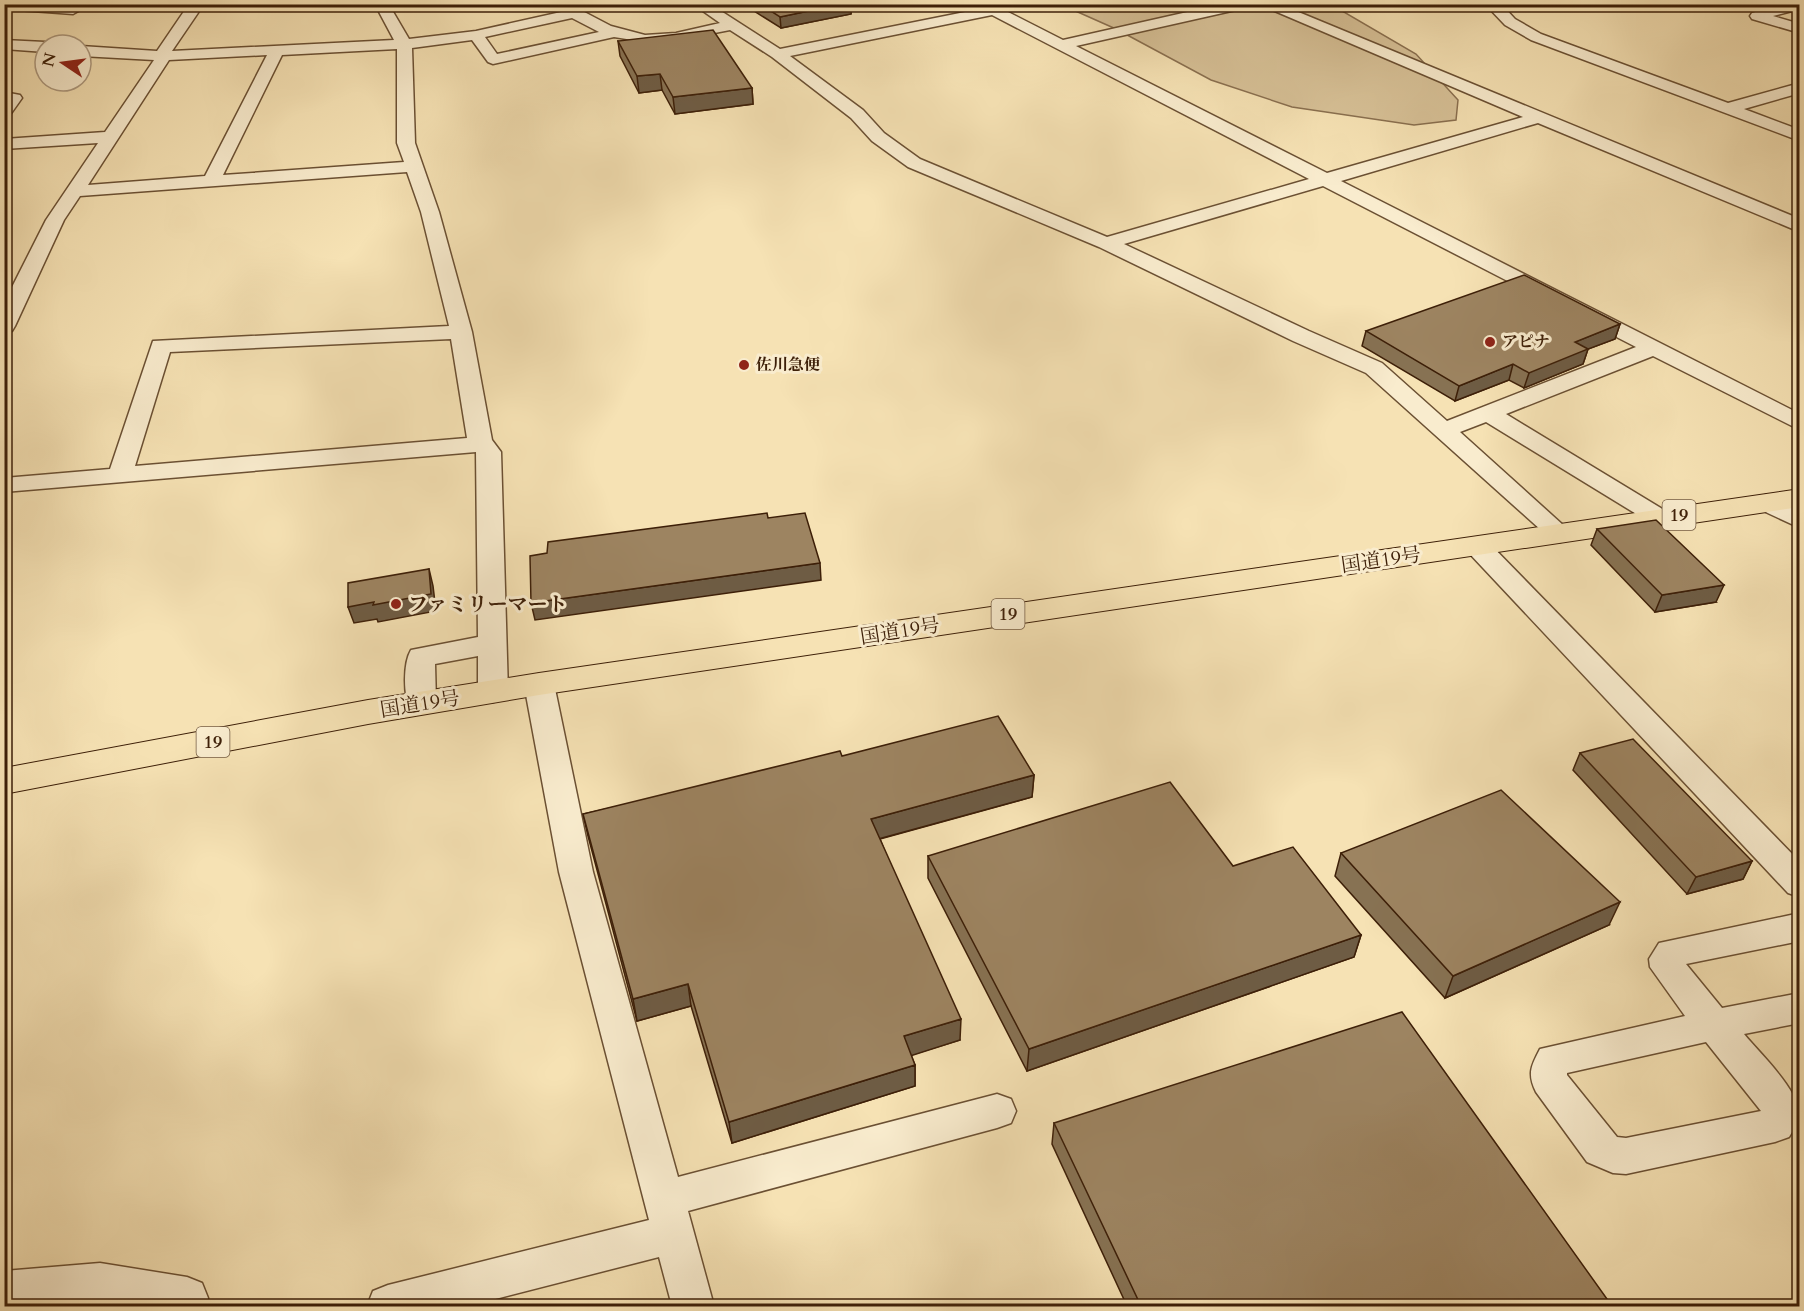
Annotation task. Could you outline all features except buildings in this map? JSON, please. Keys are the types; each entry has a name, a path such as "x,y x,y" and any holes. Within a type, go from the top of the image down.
{"highway":[{"name":"国道19号","path":"4,782 421,703 539,684 1800,498"}],"street":[{"path":"4,4 73,10 84,4"},
{"path":"4,326 12,297 55,220 161,61 196,4"},
{"path":"387,4 385,10 404,44 406,143 430,212 461,332 481,444 489,452 493,692"},
{"path":"558,4 572,14 626,37 659,40 732,25"},
{"path":"700,4 777,54 857,114 878,137 914,163 1106,243 1301,336 1374,368 1560,534"},
{"path":"777,54 988,7 1021,4"},
{"path":"1060,45 1245,4"},
{"path":"1265,4 1800,226"},
{"path":"1492,4 1510,22 1536,37 1800,136"},
{"path":"1800,5 1757,16 1800,29"},
{"path":"988,7 1800,423"},
{"path":"93,52 162,56 404,44 476,34 572,14"},
{"path":"476,34 494,59 548,50 614,33"},
{"path":"4,44 33,46"},
{"path":"212,179 277,50"},
{"path":"1727,109 1800,88"},
{"path":"4,97 14,98 4,111"},
{"path":"1106,243 1538,118"},
{"path":"4,144 111,137"},
{"path":"75,191 212,179 415,166"},
{"path":"120,474 160,346 461,332"},
{"path":"1444,430 1654,348"},
{"path":"1488,413 1660,518"},
{"path":"4,485 481,444"},
{"path":"1766,503 1800,520"},
{"path":"1477,546 1800,884"},
{"path":"421,703 421,657 493,644"},
{"path":"539,684 576,872 693,1306"},
{"path":"1800,927 1671,953 1666,959 1668,967 1714,1025 1777,1102 1782,1115 1775,1125 1626,1156 1613,1155 1601,1149 1549,1080 1548,1070 1553,1060 1714,1025 1800,1008"},
{"path":"389,1306 997,1111"},
{"path":"4,1292 100,1284 187,1298 187,1306"}],"shaded area":[{"path":"1062,5 1332,5 1416,54 1458,100 1456,120 1414,125 1292,107 1211,80 1116,29"}],"place":[{"name":"アピナ","path":"1490,342"},
{"name":"佐川急便","path":"744,365"},
{"name":"ファミリーマート","path":"396,604"}]}
